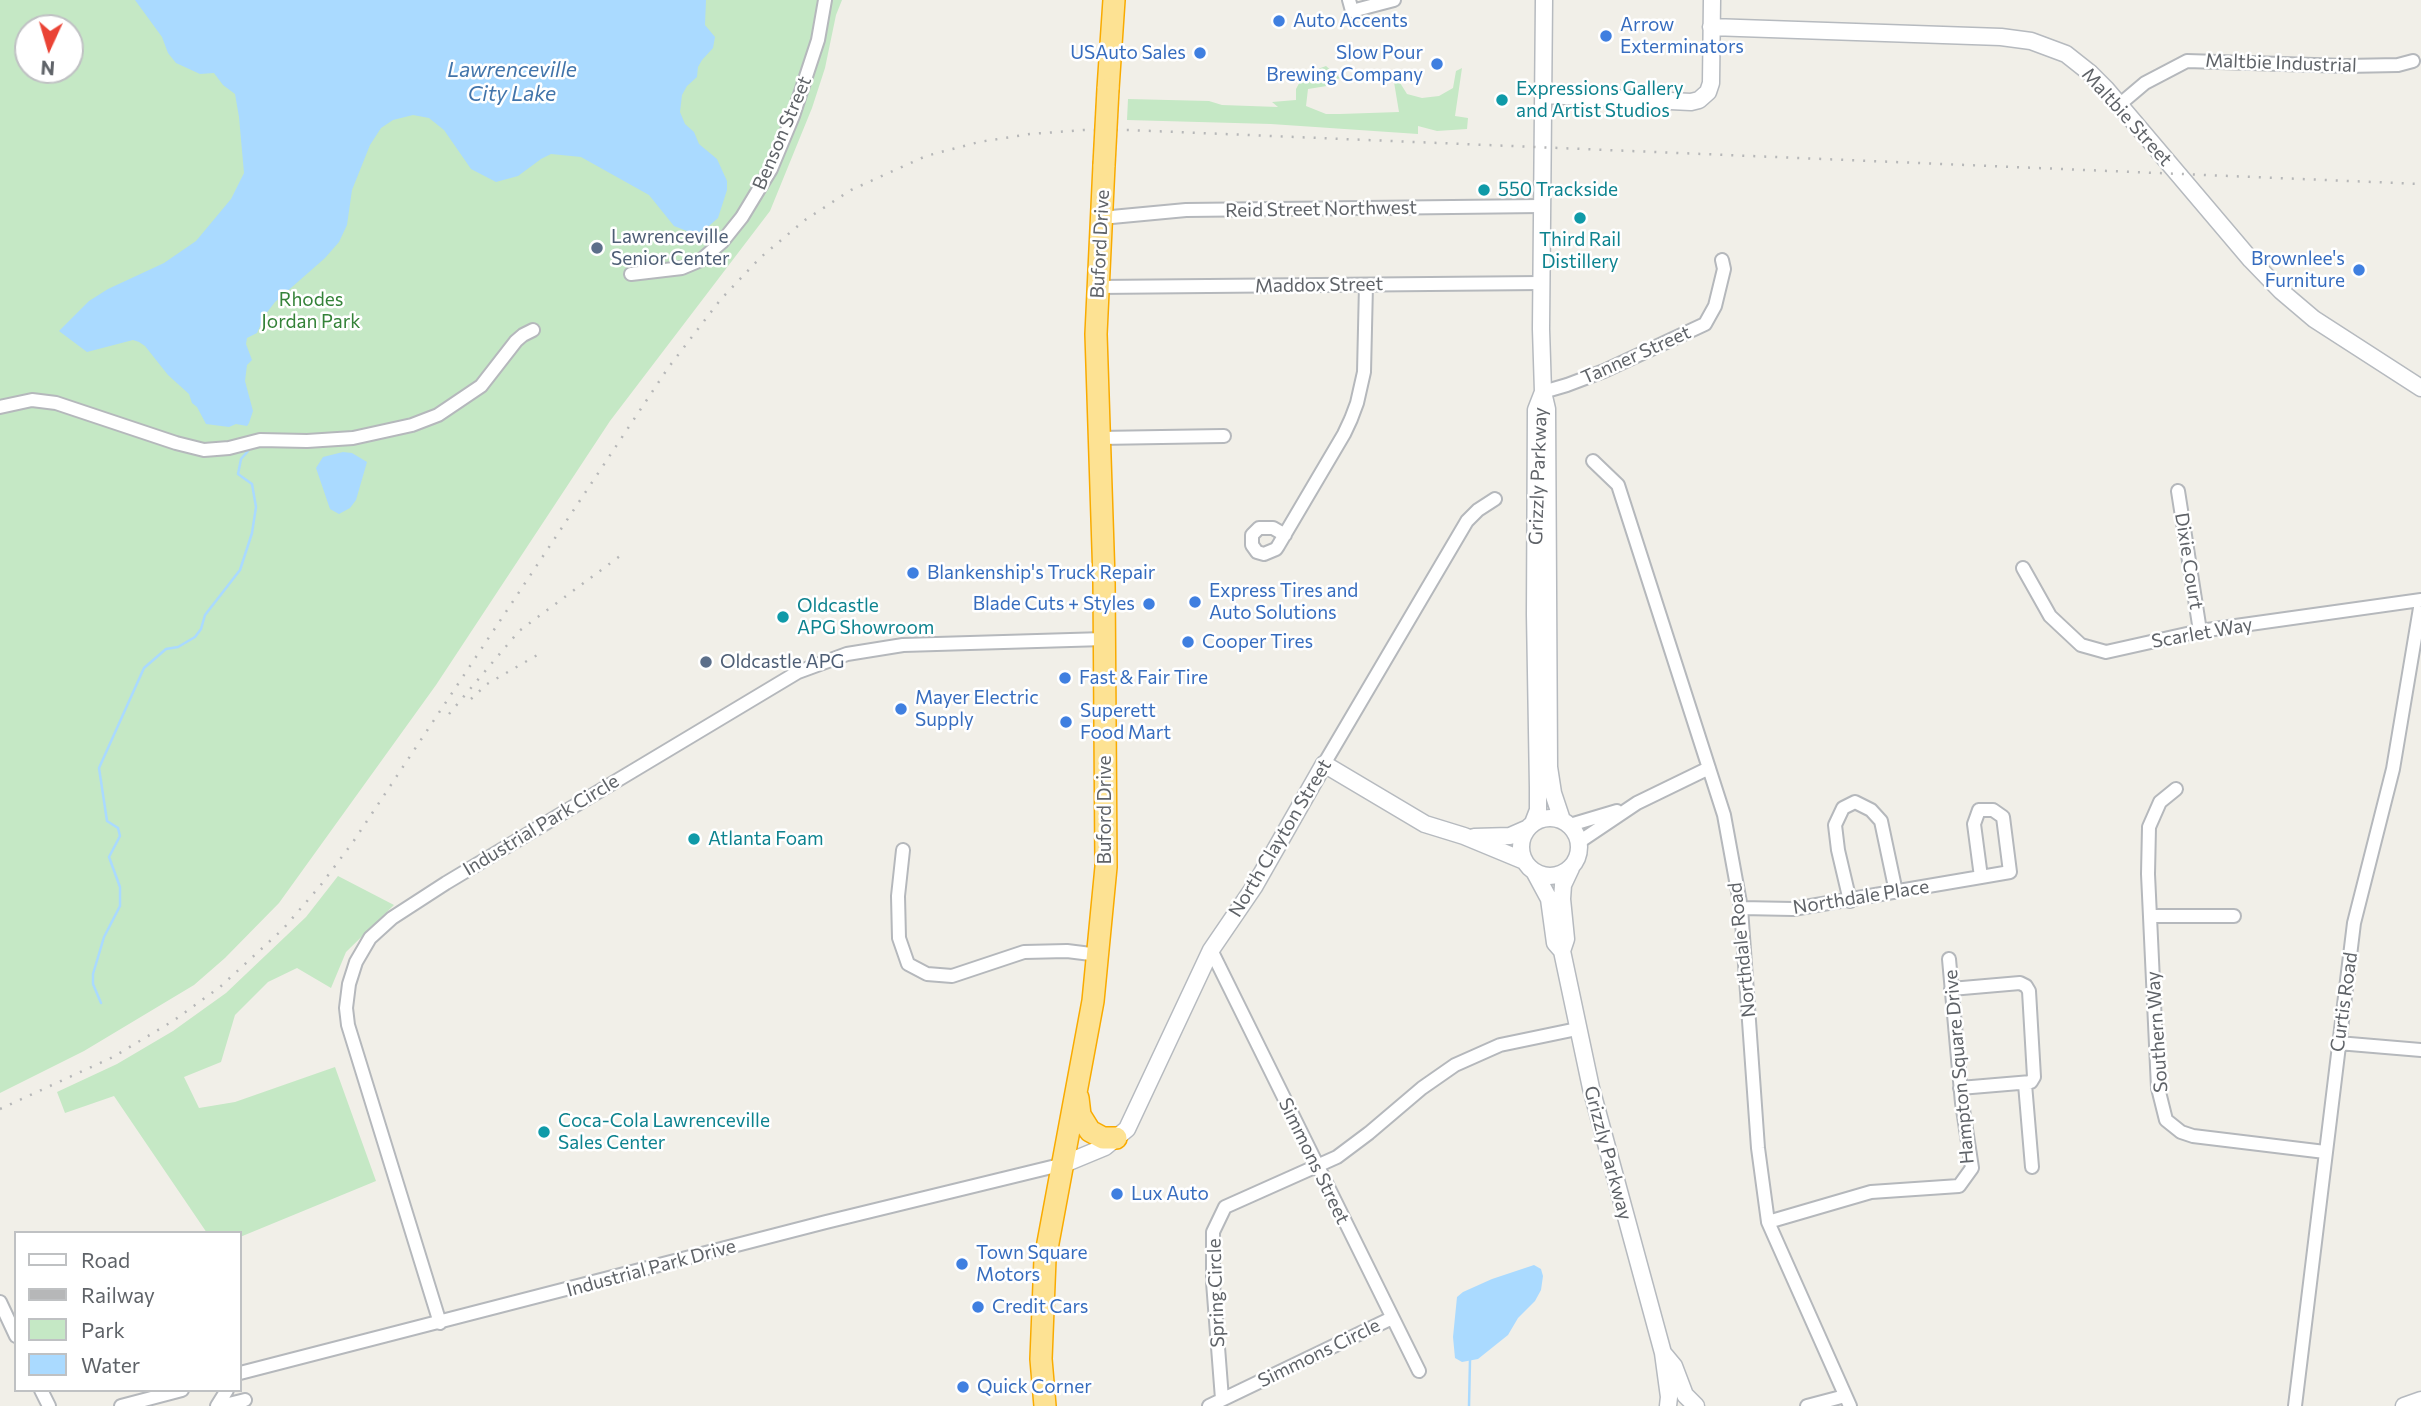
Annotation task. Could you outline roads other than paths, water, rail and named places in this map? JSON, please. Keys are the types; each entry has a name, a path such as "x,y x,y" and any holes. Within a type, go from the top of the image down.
{"highway":[{"name":"Buford Drive","path":"1045,1406 1041,1359 1045,1259 1099,955 1107,828 1097,287 1114,0"},
{"path":"1077,1084 1080,1115 1088,1128 1103,1138 1116,1138"}],"street":[{"name":"Benson Street","path":"631,274 682,268 701,260 722,242 742,217 771,169 789,126 812,62 825,0"},
{"path":"1351,6 1394,0"},
{"path":"1543,392 1541,206 1544,0"},
{"path":"1544,95 1691,103 1703,98 1711,83 1712,0"},
{"name":"Maltbie Street","path":"1712,27 2018,38 2043,44 2066,54 2090,73 2281,291 2337,335 2421,388"},
{"name":"Maltbie Industrial","path":"2119,105 2145,83 2187,61 2346,66 2398,65 2413,61"},
{"name":"Reid Street Northwest","path":"1101,218 1186,210 1541,206"},
{"name":"Tanner Street","path":"1543,392 1604,371 1705,324 1715,306 1724,269 1722,260"},
{"name":"Maddox Street","path":"1097,287 1541,283"},
{"path":"1285,535 1344,434 1357,403 1364,372 1366,285"},
{"path":"0,407 32,400 49,401 204,450 229,448 260,440 307,442 353,438 412,425 439,415 481,387 516,341 533,330"},
{"name":"Grizzly Parkway","path":"1543,392 1548,409 1549,767 1553,793 1566,823"},
{"name":"Grizzly Parkway","path":"1530,826 1538,810 1536,410 1543,392"},
{"path":"1099,438 1224,436"},
{"name":"Northdale Road","path":"1593,461 1618,485 1724,815 1741,908 1758,1148 1768,1222 1848,1401"},
{"name":"Dixie Court","path":"2178,491 2200,631"},
{"name":"North Clayton Street","path":"1064,1164 1105,1147 1128,1129 1212,950 1254,887 1467,521 1495,499"},
{"name":"Scarlet Way","path":"2023,568 2050,616 2081,645 2106,652 2200,631 2421,601"},
{"name":"Curtis Road","path":"2295,1406 2354,923 2393,769 2421,601"},
{"name":"Industrial Park Circle","path":"440,1323 348,1026 346,1008 349,984 356,962 370,938 392,918 446,883 775,684 809,667 857,651 903,645 1104,639"},
{"path":"1324,764 1425,824 1464,836 1522,860 1535,873 1554,877 1571,868 1577,860 1579,842 1566,823"},
{"path":"1579,842 1637,803 1709,768"},
{"name":"Southern Way","path":"2176,789 2160,802 2149,827 2148,874 2158,1088 2166,1120 2180,1132 2193,1136 2325,1152"},
{"path":"1850,901 1835,825 1843,808 1855,802 1871,810 1881,821 1896,891"},
{"path":"1464,836 1510,836 1542,819 1566,823 1637,803"},
{"name":"Northdale Place","path":"1741,908 1793,909 2010,873 2003,817 1993,810 1979,810 1974,824 1981,877"},
{"path":"1522,860 1520,844 1530,826"},
{"path":"904,850 898,895 899,938 908,964 927,974 951,976 1024,952 1067,951 1099,955"},
{"name":"Grizzly Parkway","path":"1571,868 1563,884 1566,939 1562,951 1577,1029 1607,1153 1663,1353 1668,1406"},
{"name":"Grizzly Parkway","path":"1535,873 1548,895 1555,943 1562,951"},
{"path":"2151,916 2234,916"},
{"name":"Simmons Street","path":"1212,950 1419,1371"},
{"name":"Hampton Square Drive","path":"1768,1222 1871,1192 1959,1186 1972,1168 1960,1088 1949,959"},
{"path":"1951,989 2020,984 2026,986 2029,991 2034,1077 2031,1082 1960,1088"},
{"name":"Spring Circle","path":"1222,1399 1213,1282 1213,1232 1225,1207 1336,1157 1455,1065 1500,1045 1577,1029"},
{"path":"2338,1043 2421,1050"},
{"path":"2025,1084 2032,1167"},
{"name":"Industrial Park Drive","path":"242,1372 826,1222 1064,1164"},
{"path":"0,1302 14,1332"},
{"name":"Simmons Circle","path":"1209,1406 1392,1318"},
{"name":"Grizzly Parkway","path":"1663,1353 1674,1366 1685,1395 1696,1406"},
{"path":"121,1406 174,1392"},
{"path":"219,1406 245,1400"},
{"path":"2404,1406 2421,1400"},
{"path":"1807,1406 1848,1401"}],"water":[{"name":"Lawrenceville City Lake","path":"135,0 706,0 705,25 715,37 713,48 698,67 697,77 682,95 680,112 699,144 717,159 727,181 727,190 718,218 702,232 692,233 674,226 649,195 581,157 551,154 518,176 496,182 471,169 444,130 429,118 413,115 393,120 381,128 370,145 352,190 347,225 339,242 275,302 265,315 257,333 247,338 246,344 252,360 247,365 245,381 253,411 249,423 247,426 236,424 229,427 206,424 189,394 139,342 133,340 87,352 59,331 89,301 108,289 164,263 196,241 231,199 244,173 235,94 223,85 214,73 200,74 176,63 168,53 162,37"},
{"path":"343,452 352,453 367,462 356,500 350,508 339,514 330,509 316,468 323,457"},
{"path":"1534,1265 1541,1269 1543,1276 1541,1290 1508,1335 1478,1359 1462,1362 1455,1358 1453,1337 1457,1297 1492,1279"}],"waterway":[{"path":"101,1003 93,984 93,974 104,937 120,906 120,887 109,857 120,836 118,828 107,821 99,768 144,668 166,649 178,647 195,637 201,629 205,615 240,570 252,533 256,507 252,484 238,474 241,459 248,451"},
{"path":"1469,1406 1470,1360"}],"railway":[{"path":"0,1109 113,1057 173,1021 220,987 283,929 353,842 668,368 721,299 761,257 805,220 851,190 926,156 979,142 1030,134 1128,130 2421,184"},
{"path":"449,714 519,631 620,556"},
{"path":"471,699 487,684 539,654"}],"place":[{"name":"Auto Accents","path":"1279,21"},
{"name":"Arrow Exterminators","path":"1606,36"},
{"name":"USAuto Sales","path":"1200,53"},
{"name":"Slow Pour Brewing Company","path":"1437,64"},
{"name":"Expressions Gallery and Artist Studios","path":"1502,100"},
{"name":"550 Trackside","path":"1484,190"},
{"name":"Third Rail Distillery","path":"1580,218"},
{"name":"Lawrenceville Senior Center","path":"597,248"},
{"name":"Brownlee's Furniture","path":"2359,270"},
{"name":"Blankenship's Truck Repair","path":"913,573"},
{"name":"Express Tires and Auto Solutions","path":"1195,602"},
{"name":"Blade Cuts + Styles","path":"1149,604"},
{"name":"Oldcastle APG Showroom","path":"783,617"},
{"name":"Cooper Tires","path":"1188,642"},
{"name":"Oldcastle APG","path":"706,662"},
{"name":"Fast & Fair Tire","path":"1065,678"},
{"name":"Mayer Electric Supply","path":"901,709"},
{"name":"Superett Food Mart","path":"1066,722"},
{"name":"Atlanta Foam","path":"694,839"},
{"name":"Coca-Cola Lawrenceville Sales Center","path":"544,1132"},
{"name":"Lux Auto","path":"1117,1194"},
{"name":"Town Square Motors","path":"962,1264"},
{"name":"Credit Cars","path":"978,1307"},
{"name":"Quick Corner","path":"963,1387"}],"park label":[{"name":"Rhodes Jordan Park","path":"311,311"}]}
